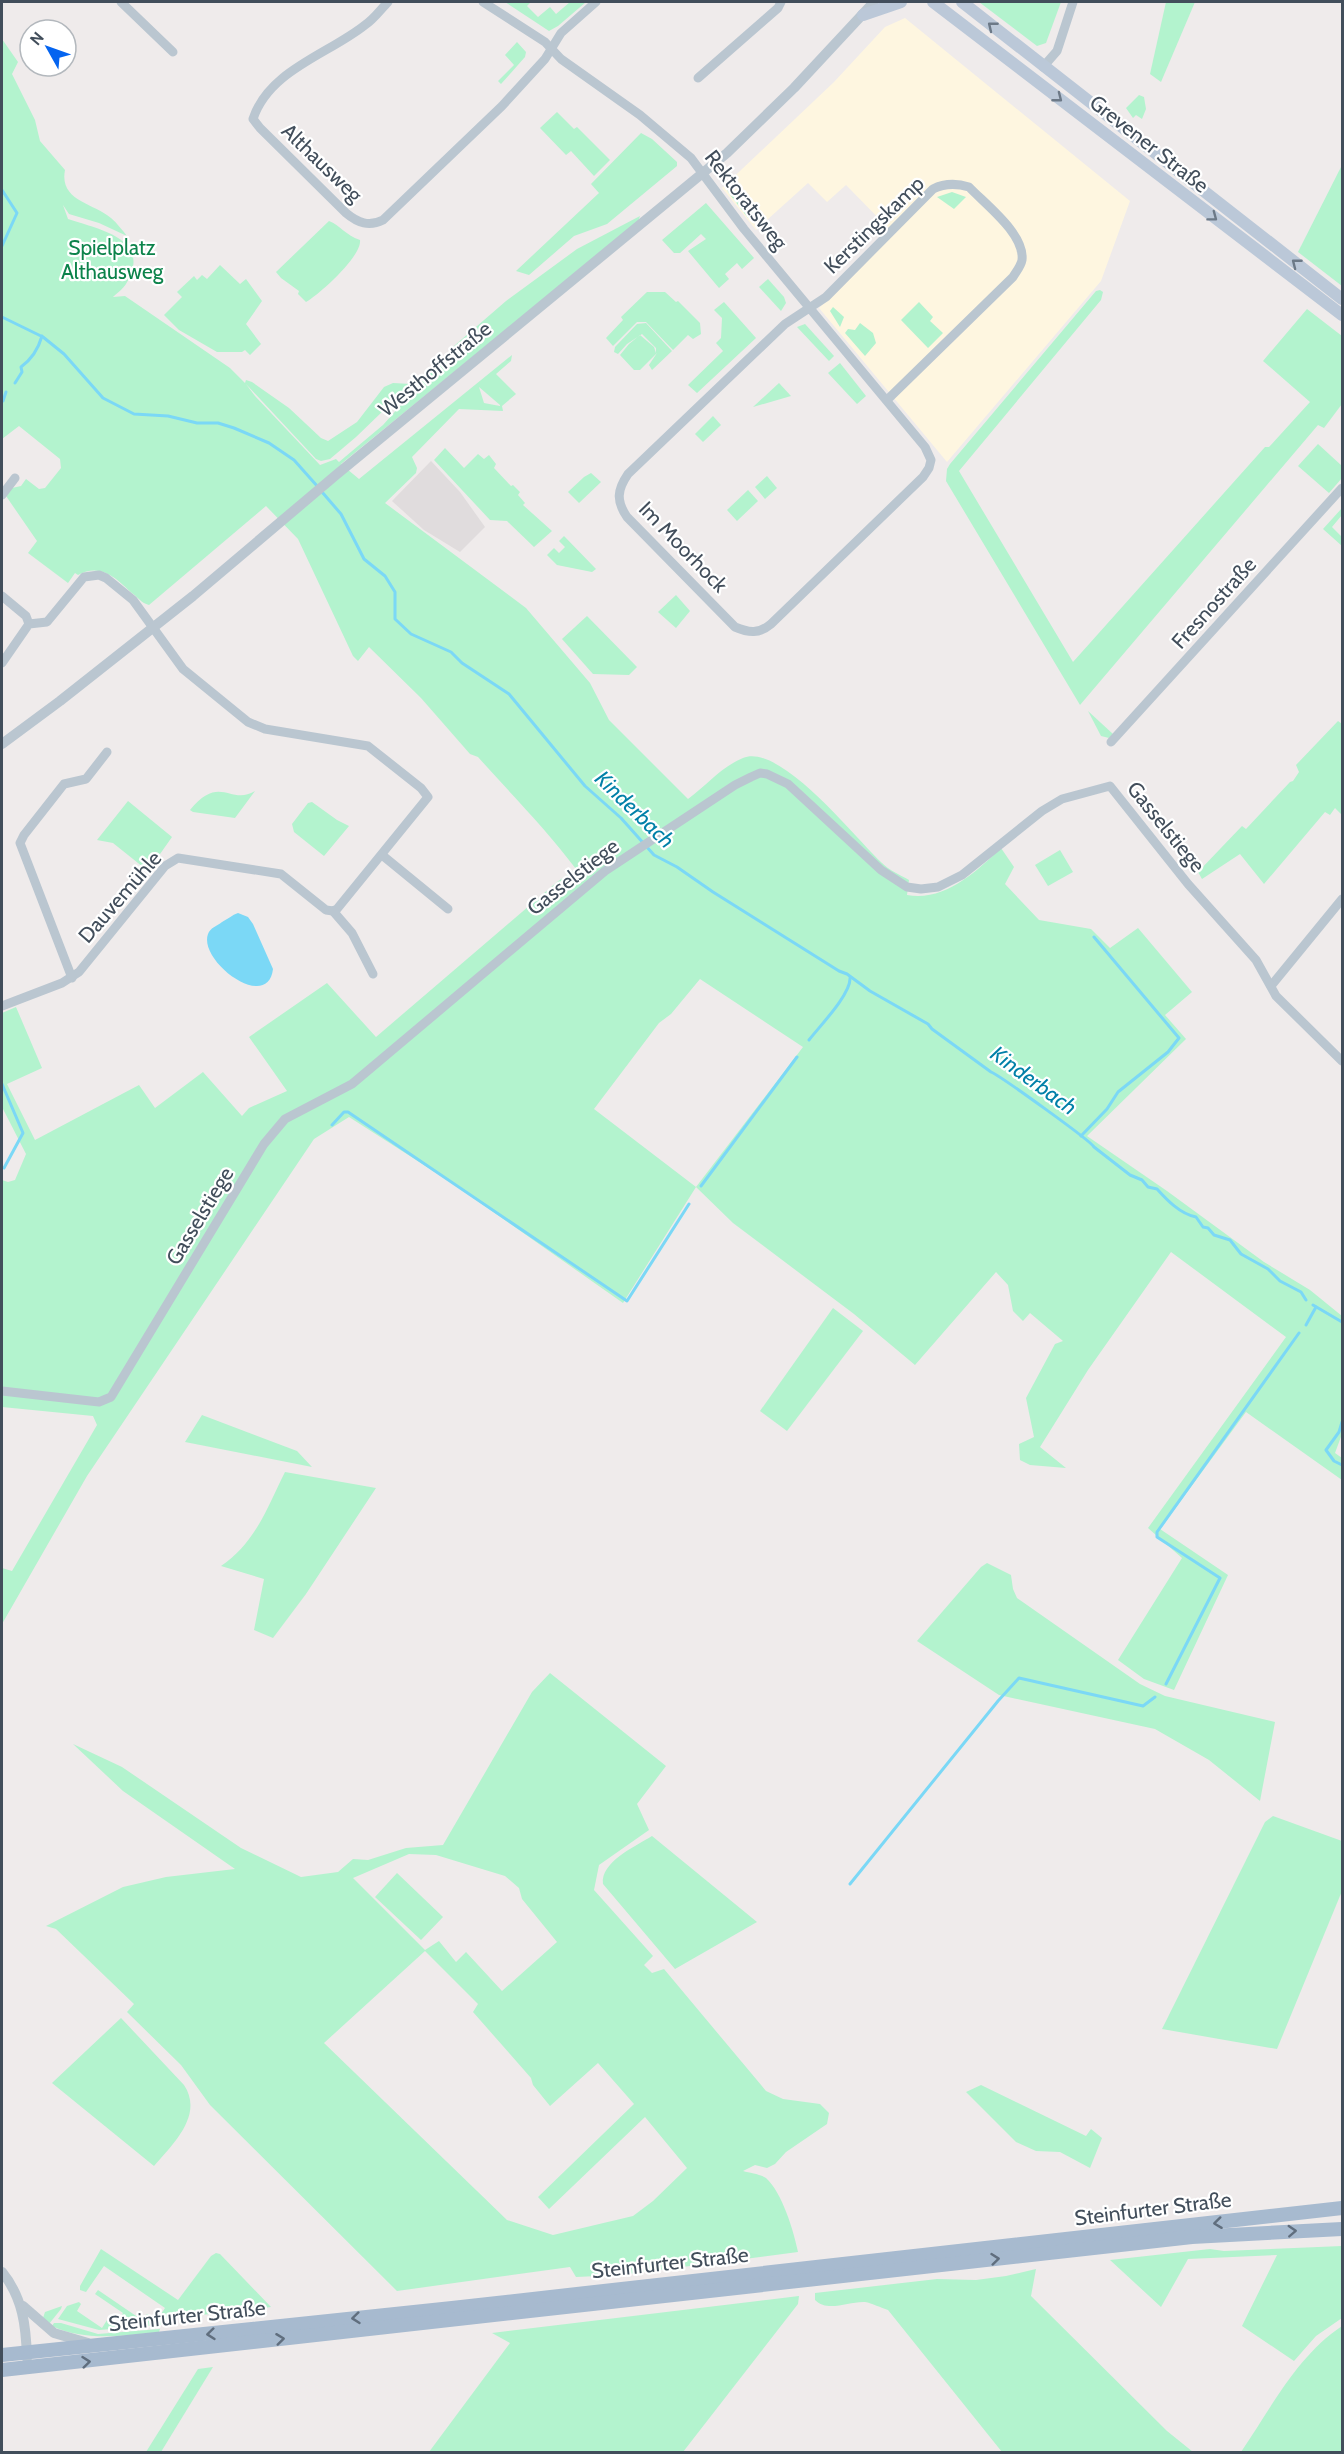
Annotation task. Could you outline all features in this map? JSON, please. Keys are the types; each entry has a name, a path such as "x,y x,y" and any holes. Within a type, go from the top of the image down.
{"main road":[{"path":"863,15 902,2"},
{"name":"Grevener Straße","path":"932,2 1342,315"},
{"name":"Grevener Straße","path":"962,2 1342,299"},
{"name":"Steinfurter Straße","path":"2,2355 102,2346 1342,2208"},
{"name":"Steinfurter Straße","path":"2,2370 1192,2237 1342,2229"}],"street":[{"path":"121,2 173,52"},
{"name":"Althausweg","path":"388,2 367,25 292,69 258,105 254,119 260,128 313,181 354,219 362,223 373,224 383,220 502,106 545,59 551,49"},
{"name":"Rektoratsweg","path":"483,2 545,42 561,59 669,138 691,158 731,213 927,450 931,460 929,468"},
{"path":"551,49 561,33 596,2"},
{"path":"698,78 778,8 781,2"},
{"name":"Westhoffstraße","path":"2,744 220,574 336,475 703,174 738,143 874,2"},
{"path":"1043,67 1058,51 1073,2"},
{"name":"Kerstingskamp","path":"810,308 826,297 933,189 939,186 954,184 969,187 1012,231 1019,243 1022,261 1013,277 887,400"},
{"name":"Im Moorhock","path":"810,308 785,324 628,474 618,493 620,505 627,517 715,605 728,621 743,630 759,632 771,624 923,477 929,468"},
{"path":"2,495 15,478"},
{"name":"Fresnostraße","path":"1111,742 1342,488"},
{"path":"2,663 29,624 47,622 84,577 99,574 133,600 183,669 248,722 265,729 368,747 428,797 340,906 333,911"},
{"path":"2,596 26,616 29,624"},
{"name":"Dauvemühle","path":"72,978 20,843 64,784 86,779 107,752"},
{"name":"Gasselstiege","path":"2,1390 99,1402 111,1397 264,1144 285,1119 352,1084 605,872 735,785 760,773 788,784 882,870 907,887 921,889 938,887 962,875 1042,811 1062,799 1110,786 1188,884 1256,960 1276,996 1342,1061"},
{"path":"382,855 448,909"},
{"name":"Dauvemühle","path":"2,1006 72,978 165,866 178,858 281,874 326,910 333,911 352,933 373,974"},
{"path":"1271,986 1342,899"},
{"path":"2,2272 21,2303 25,2320 28,2368"},
{"path":"21,2303 38,2322 54,2333 102,2346"}],"shaded area":[{"path":"905,18 1130,201 1101,281 947,462 819,308 894,234 846,185 827,202 808,183 756,230 722,188 834,82 885,27"},
{"path":"431,461 460,492 485,527 460,552 424,530 392,501"}],"green space":[{"path":"505,2 531,2 527,6 538,17 550,7 556,14 570,2 586,2 549,31"},
{"path":"979,2 1061,2 1046,43 1037,46"},
{"path":"1166,2 1195,2 1161,82 1150,74"},
{"name":"Spielplatz Althausweg","path":"2,39 18,62 12,74 35,120 40,141 65,170 67,188 79,200 111,218 127,236 99,223 69,214 63,205 68,219 95,227 120,239 133,256 133,269 125,286 113,297 125,296 230,368 245,383 246,380 252,382 289,408 321,438 328,441 357,422 384,387 393,383 411,384 356,437 330,459 321,461 316,459 246,384 320,465 336,459 339,462 383,425 454,346 506,301 577,249 640,216 638,222 341,464 359,479 512,355 511,361 496,374 516,394 502,406 503,411 459,409 412,457 417,468 416,473 385,503 526,608 590,683 609,720 688,799 721,772 743,758 759,757 777,764 817,795 885,866 909,880 907,895 921,896 946,890 970,875 1001,848 1014,867 1005,884 1039,920 1091,929 1110,948 1138,928 1192,992 1165,1015 1186,1039 1087,1136 1264,1262 1310,1290 1342,1316 1342,1434 1335,1453 1342,1458 1342,1480 1246,1412 1160,1529 1228,1575 1174,1690 1144,1679 1118,1660 1182,1558 1148,1528 1286,1337 1171,1252 1088,1370 1040,1447 1066,1468 1030,1465 1020,1460 1019,1444 1034,1437 1026,1398 1055,1344 1063,1341 1030,1313 1023,1321 1013,1311 1008,1285 996,1272 915,1365 854,1314 733,1223 696,1187 623,1303 452,1183 349,1117 314,1139 87,1476 2,1624 2,1568 12,1571 97,1425 93,1416 2,1407 2,1180 8,1182 15,1180 26,1154 2,1107 2,1013 16,1007 42,1068 7,1084 35,1140 139,1085 155,1108 203,1072 242,1116 249,1108 287,1091 249,1037 327,983 376,1037 557,882 576,869 541,826 478,757 470,754 421,698 369,647 358,661 353,656 298,539 266,506 149,605 142,602 108,574 94,570 78,575 75,573 68,583 28,553 37,541 6,496 12,488 21,486 26,479 39,489 45,488 61,468 60,459 19,426 2,439","holes":["479,387 500,405 484,403","700,979 803,1047 696,1187 594,1109 659,1023 671,1014"]},
{"path":"517,42 526,52 525,57 501,84 498,81 514,65 505,55"},
{"path":"1139,95 1144,97 1146,109 1142,119 1136,115 1133,118 1126,108"},
{"path":"557,112 574,129 577,127 610,160 594,176 571,151 566,155 540,128"},
{"path":"641,133 652,139 677,162 677,166 607,224 574,236 529,275 516,271 599,193 591,184"},
{"path":"1342,165 1342,286 1298,252"},
{"path":"733,183 736,186 732,190 753,213 748,218 728,192 727,188"},
{"path":"952,192 966,197 954,209 937,197"},
{"path":"706,203 754,258 742,269 737,263 725,274 729,279 719,288 688,251 706,239 701,234 680,253 674,253 662,240"},
{"path":"329,221 360,240 359,247 339,274 306,302 298,294 299,291 276,272"},
{"path":"220,265 240,284 246,279 262,301 246,324 261,344 250,355 245,350 217,352 179,330 164,315 182,297 177,292 194,276 197,280 202,275 207,279"},
{"path":"768,279 784,297 786,303 781,311 759,287"},
{"path":"1096,291 1103,292 1101,300 959,471 1073,662 1265,447 1269,447 1310,402 1263,361 1307,309 1342,336 1342,404 1324,428 1318,425 1080,705 946,481 950,464"},
{"path":"647,292 665,292 676,302 678,301 700,323 701,334 693,339 688,335 673,350 646,322 637,322 613,346 606,338 623,320 621,317"},
{"path":"724,302 756,338 697,393 688,385 723,351 716,343 721,338 722,318 714,310"},
{"path":"919,302 933,317 930,321 943,333 928,348 901,320"},
{"path":"833,307 844,317 840,327 830,311"},
{"path":"646,323 672,351 652,370 649,365 657,353 640,370 634,370 620,355 638,337 618,354 614,352 615,347 637,324","holes":["642,334 656,348 656,353 654,347 640,335"]},
{"path":"860,323 873,333 876,343 865,356 845,333 848,329 855,330"},
{"path":"805,324 834,356 829,361 797,327"},
{"path":"840,363 866,396 857,404 828,373"},
{"path":"779,383 791,396 753,407"},
{"path":"713,416 721,425 703,442 695,434"},
{"path":"1318,444 1342,466 1342,478 1329,493 1298,466"},
{"path":"445,448 464,468 478,454 484,459 489,455 496,464 494,468 520,492 518,495 525,503 523,505 552,531 534,547 507,521 490,520 434,460"},
{"path":"591,473 601,482 579,503 568,492"},
{"path":"767,476 777,488 765,499 755,487"},
{"path":"748,490 758,501 737,521 727,510"},
{"path":"1342,508 1342,515 1332,527 1342,537 1342,546 1323,529"},
{"path":"564,536 596,569 592,572 557,565 547,555 554,548 559,553 565,547 559,541"},
{"path":"676,595 690,611 676,628 658,612"},
{"path":"587,616 637,667 629,675 593,674 562,639"},
{"path":"1088,711 1113,734 1109,738 1101,736"},
{"path":"1338,721 1342,724 1342,815 1335,808 1330,815 1325,812 1264,884 1240,854 1202,879 1198,872 1242,826 1246,829 1293,781 1299,772 1296,765"},
{"path":"255,791 235,818 190,810 200,799 209,794 224,792 246,795"},
{"path":"128,801 172,837 148,871 113,843 97,840"},
{"path":"312,802 349,826 324,856 294,832 292,824 308,803"},
{"path":"1060,850 1073,872 1048,886 1035,865"},
{"path":"833,1308 863,1331 787,1431 760,1411"},
{"path":"202,1415 297,1451 312,1467 185,1442"},
{"path":"285,1472 376,1488 306,1594 273,1638 254,1630 264,1579 221,1566 233,1557 252,1535"},
{"path":"987,1563 1011,1575 1017,1598 1140,1684 1165,1696 1275,1722 1260,1801 1209,1760 1155,1729 999,1695 917,1641"},
{"path":"550,1673 666,1766 637,1804 649,1830 599,1865 594,1890 653,1956 644,1965 652,1973 664,1969 766,2091 783,2099 820,2104 829,2113 827,2124 786,2152 775,2164 767,2168 755,2165 743,2171 764,2177 772,2184 786,2213 798,2252 620,2275 576,2277 570,2267 397,2291 210,2105 181,2065 127,2012 134,2004 56,1929 46,1926 123,1887 166,1877 235,1869 123,1791 73,1744 122,1767 241,1848 301,1877 338,1872 353,1859 368,1860 406,1848 443,1845 532,1692","holes":["409,1854 436,1855 505,1876 519,1888 522,1899 557,1942 502,1991 466,1952 456,1962 439,1941 425,1950 353,1878","425,1951 478,2004 473,2012 531,2078 533,2085 550,2106 598,2063 634,2104 538,2197 549,2209 645,2117 687,2168 653,2201 633,2216 553,2235 507,2220 324,2043"]},
{"path":"1273,1816 1342,1841 1342,1891 1277,2049 1162,2029 1265,1822"},
{"path":"652,1836 757,1922 675,1969 603,1884 607,1869 613,1862"},
{"path":"397,1873 443,1917 421,1940 375,1897"},
{"path":"121,2018 184,2085 189,2096 190,2107 184,2128 154,2166 52,2083"},
{"path":"981,2085 1086,2136 1091,2129 1102,2138 1090,2168 1060,2152 1036,2151 1016,2142 966,2092"},
{"path":"1342,2246 1342,2318 1316,2336 1294,2361 1242,2326 1277,2255 1188,2259 1161,2307 1110,2260 1210,2249 1224,2251"},
{"path":"101,2249 178,2300 211,2256 216,2253 220,2254 271,2307 166,2319 162,2325 99,2330 58,2319 67,2306 79,2302 81,2304 77,2311 102,2328 107,2320 115,2325 123,2313 95,2294 98,2290 142,2320 147,2314 157,2320 165,2308 104,2266 86,2292 80,2290 80,2286"},
{"path":"1036,2269 1031,2296 1167,2431 1193,2452 1002,2452 888,2310 865,2302 826,2306 815,2300 815,2293 937,2279 976,2280"},
{"path":"799,2296 798,2304 683,2452 429,2452 510,2343 492,2333"},
{"path":"62,2306 49,2324 43,2318 45,2312"},
{"path":"54,2323 98,2334 160,2329 159,2332 152,2333 89,2336 64,2331 52,2326"},
{"path":"1342,2326 1342,2452 1241,2452 1298,2367 1326,2338"},
{"path":"213,2367 161,2452 146,2452 198,2369"}],"water":[{"path":"238,913 248,917 253,924 273,969 268,981 259,986 235,978 223,969 213,957 208,945 210,930"}],"waterway":[{"name":"Kinderbach","path":"2,190 17,213 2,246"},
{"name":"Kinderbach","path":"2,317 43,337 64,354 103,398 134,414 168,416 197,423 218,423 234,428 269,443 294,460 318,487"},
{"path":"15,383 22,372 21,367 34,354 42,336"},
{"path":"3,401 6,392"},
{"name":"Kinderbach","path":"322,492 341,514 364,559 385,576 395,592 395,619 411,634 451,652 462,663 509,694 585,786 621,818 654,855 677,867 713,892 847,974 870,991 928,1024 991,1072 1063,1122 1130,1175 1142,1180 1148,1187 1157,1189 1179,1209 1196,1217 1203,1227 1208,1228 1214,1235 1230,1240 1241,1254 1268,1269 1280,1281 1301,1292 1306,1300"},
{"path":"1081,1136 1107,1109 1118,1092 1168,1052 1179,1038 1094,937"},
{"path":"809,1040 840,1001 849,985 850,978"},
{"path":"701,1186 797,1057"},
{"path":"2,1084 23,1133 4,1168"},
{"path":"332,1125 344,1112 348,1112 627,1301 689,1204"},
{"name":"Kinderbach","path":"1313,1305 1342,1322"},
{"path":"1306,1325 1316,1307"},
{"path":"1166,1684 1220,1578 1157,1537 1157,1532 1299,1333"},
{"name":"Kinderbach","path":"1342,1422 1339,1432 1326,1450 1334,1461 1342,1465"},
{"path":"850,1884 1019,1678 1143,1706 1155,1697"}]}
